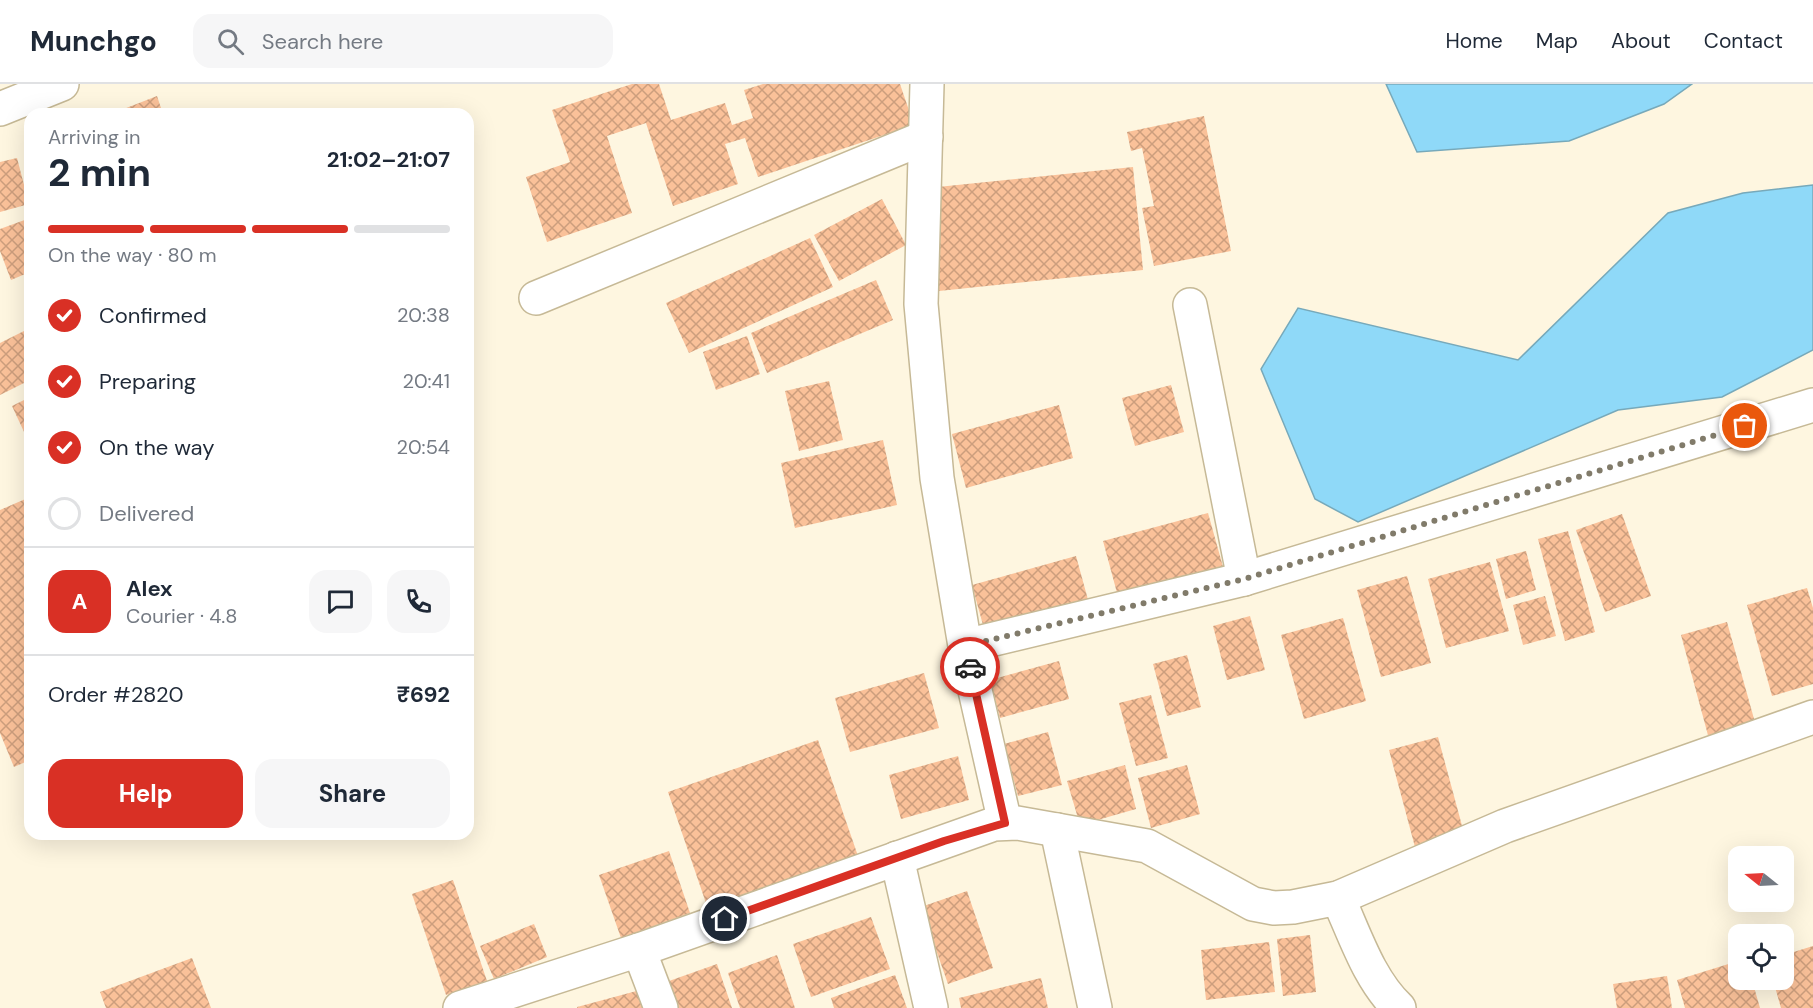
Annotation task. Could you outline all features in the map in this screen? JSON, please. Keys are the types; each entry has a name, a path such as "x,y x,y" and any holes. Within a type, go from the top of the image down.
{"street":[{"path":"0,109 62,84"},
{"path":"927,84 922,315 937,478 965,646 1005,823"},
{"path":"536,298 926,137"},
{"path":"1190,305 1244,579"},
{"path":"965,646 1244,579 1813,405"},
{"path":"460,1008 639,950 994,824 1005,823 1057,830 1148,846 1253,904 1274,908 1293,907 1338,898 1505,826 1811,728"},
{"path":"1057,830 1095,1008"},
{"path":"897,858 931,1008"},
{"path":"1338,898 1372,970 1399,1008"},
{"path":"639,950 661,1008"}],"water":[{"path":"1386,84 1692,84 1664,104 1569,141 1417,152"},
{"path":"1813,185 1813,350 1722,397 1618,410 1358,522 1315,499 1261,369 1298,308 1518,360 1668,213 1743,193"}],"building":[{"path":"632,84 659,84 671,120 725,103 732,125 753,118 744,90 763,84 900,84 914,125 758,177 745,138 725,144 738,184 673,206 646,123 607,136 632,213 547,242 526,177 570,162 552,110"},
{"path":"157,96 161,108 126,108"},
{"path":"1204,116 1231,251 1154,266 1142,208 1154,206 1142,148 1131,151 1127,132"},
{"path":"17,158 24,185 24,205 0,212 0,162"},
{"path":"1133,167 1143,270 939,291 928,188"},
{"path":"882,199 906,245 839,281 814,235"},
{"path":"24,220 24,275 11,280 0,251 0,229"},
{"path":"810,238 833,287 689,353 666,303"},
{"path":"876,280 893,320 767,373 751,333"},
{"path":"24,331 24,383 0,395 0,343"},
{"path":"747,336 760,374 716,390 703,352"},
{"path":"829,381 843,440 799,451 785,391"},
{"path":"1171,385 1184,432 1135,446 1122,398"},
{"path":"24,400 24,432 12,406"},
{"path":"1059,405 1073,458 966,488 952,434"},
{"path":"883,440 897,505 795,528 781,463"},
{"path":"24,500 24,763 14,767 0,733 0,510"},
{"path":"1208,513 1225,574 1120,604 1103,541"},
{"path":"1622,514 1651,596 1605,612 1576,530"},
{"path":"1568,531 1595,632 1565,641 1538,539"},
{"path":"1526,551 1536,590 1506,599 1496,559"},
{"path":"1076,556 1090,607 986,636 972,585"},
{"path":"1490,562 1509,631 1446,648 1428,579"},
{"path":"1407,576 1431,663 1381,677 1357,590"},
{"path":"1807,588 1813,608 1813,684 1772,696 1747,605"},
{"path":"1545,596 1556,636 1523,645 1513,605"},
{"path":"1250,616 1265,670 1227,680 1213,626"},
{"path":"1343,618 1366,701 1304,719 1281,635"},
{"path":"1727,622 1756,726 1709,739 1681,635"},
{"path":"1187,655 1201,707 1167,716 1153,664"},
{"path":"1059,661 1069,699 1000,718 990,680"},
{"path":"924,673 939,728 850,752 835,698"},
{"path":"1151,695 1168,758 1136,766 1119,703"},
{"path":"1048,732 1062,785 1018,796 1004,744"},
{"path":"1438,737 1464,833 1415,847 1389,750"},
{"path":"818,740 858,856 708,909 668,792"},
{"path":"958,756 969,800 901,819 889,775"},
{"path":"1125,765 1136,809 1080,825 1067,781"},
{"path":"1187,765 1200,814 1151,828 1138,778"},
{"path":"669,851 690,913 621,938 599,875"},
{"path":"453,880 487,981 446,995 412,894"},
{"path":"967,891 993,968 948,984 921,907"},
{"path":"871,917 890,969 811,997 793,944"},
{"path":"534,924 547,957 494,979 480,946"},
{"path":"1310,935 1316,992 1283,996 1277,939"},
{"path":"1269,942 1275,992 1206,1000 1201,950"},
{"path":"1813,946 1813,1008 1781,1008 1776,990 1794,990 1794,952"},
{"path":"777,955 795,1008 740,1008 728,973"},
{"path":"192,958 211,1008 106,1008 100,992"},
{"path":"717,964 732,1008 678,1008 669,981"},
{"path":"1728,964 1728,990 1755,990 1760,1008 1685,1008 1677,980"},
{"path":"895,975 907,1008 834,1008 831,998"},
{"path":"1667,976 1672,1008 1617,1008 1613,984"},
{"path":"1041,978 1048,1008 961,1008 959,998"},
{"path":"644,989 649,1008 577,1008 577,1007"}],"way so far":[{"path":"970,667 965,646 1244,579 1745,426"}],"route":[{"path":"725,919 944,841 994,824 1005,823 970,667"}]}
